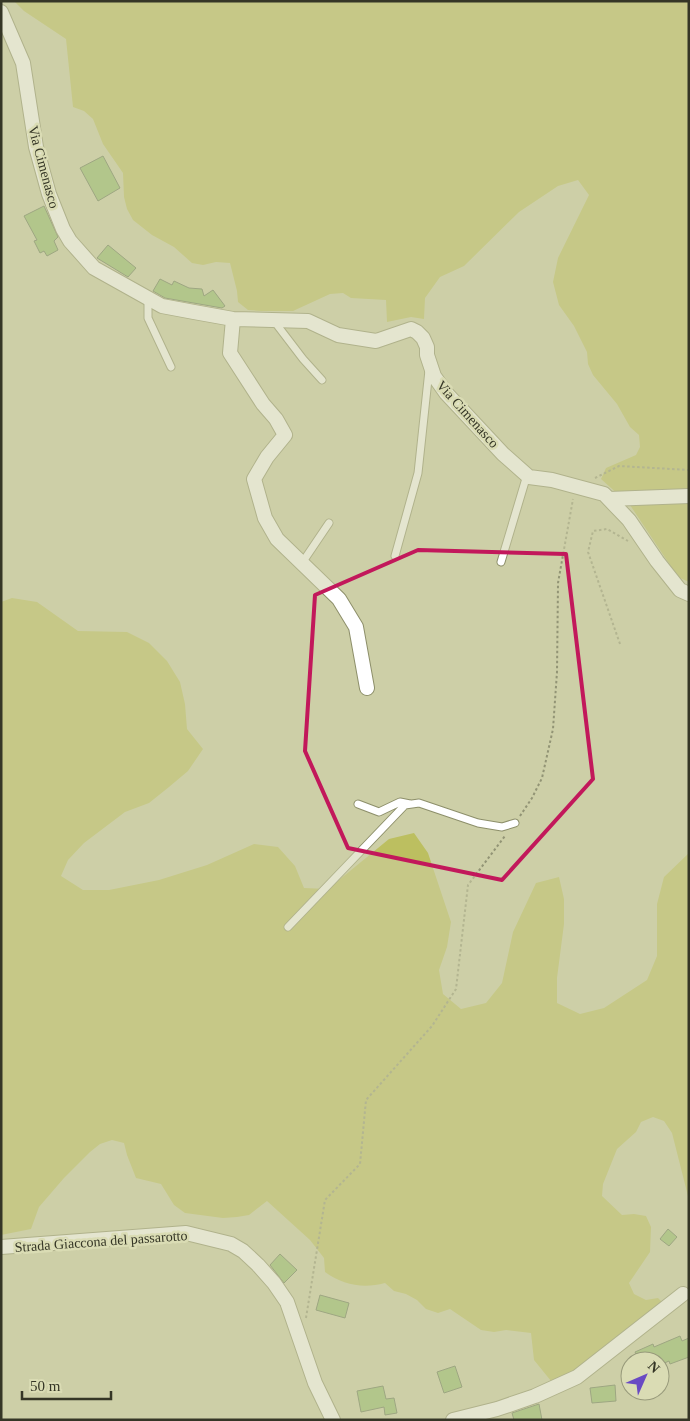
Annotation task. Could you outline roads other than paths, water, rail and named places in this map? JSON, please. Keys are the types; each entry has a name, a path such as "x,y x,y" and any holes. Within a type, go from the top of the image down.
{"street":[{"name":"Via Cimenasco","path":"1,12 23,63 36,146 48,194 70,241 94,268 162,306 234,319 308,321 338,335 376,340 411,329 417,332 424,338 434,376 446,393 503,454 530,477 552,480 604,494 629,520 656,561 680,590 689,594"},
{"path":"234,319 230,353 263,404 276,419 284,435 267,457 254,479 265,518 277,539 339,599 356,627 367,688"},
{"path":"609,499 689,496"},
{"name":"Strada Giaccona del passarotto","path":"1,1247 186,1233 231,1244 243,1251 274,1283 287,1302 315,1383 333,1420"},
{"path":"452,1420 535,1396 577,1377 683,1294"}],"lane":[{"path":"148,298 148,318 171,367"},
{"path":"274,320 322,380"},
{"path":"395,556 418,473 430,365"},
{"path":"501,562 527,475"},
{"path":"302,563 329,523"},
{"path":"358,804 379,812 400,802 412,804"},
{"path":"288,927 405,805 419,803 478,823 502,827 515,823"}]}
